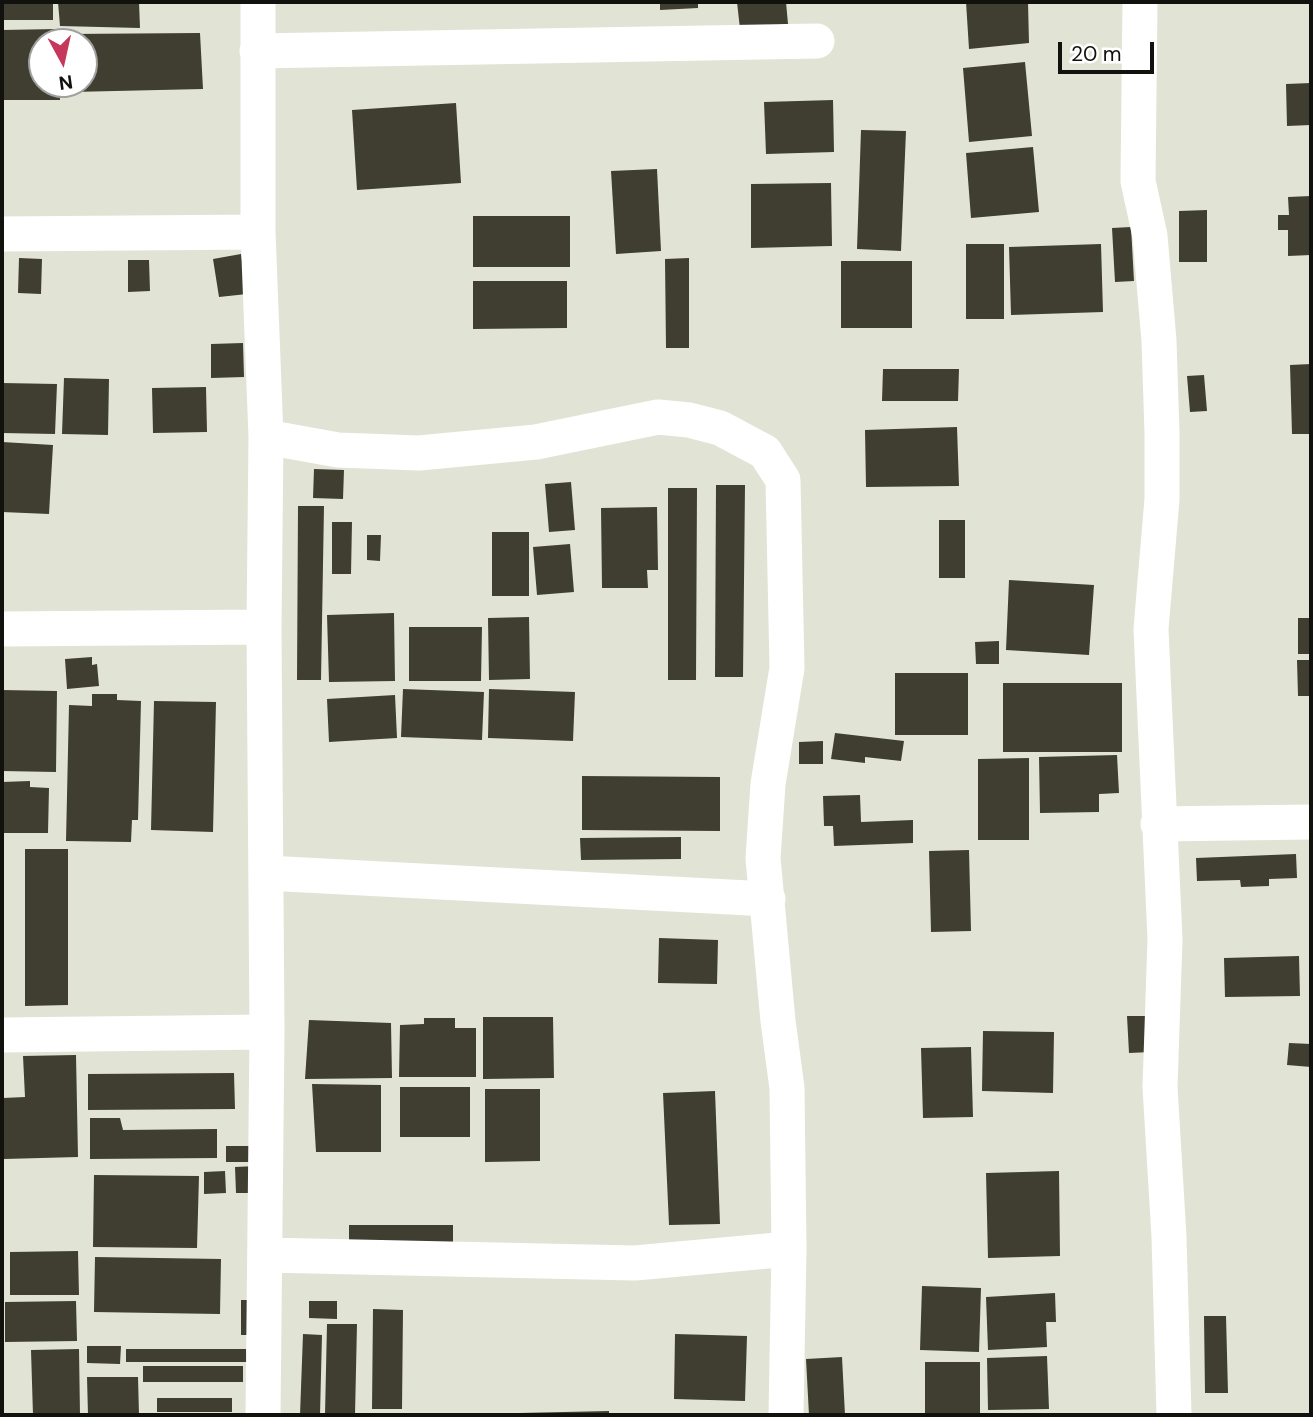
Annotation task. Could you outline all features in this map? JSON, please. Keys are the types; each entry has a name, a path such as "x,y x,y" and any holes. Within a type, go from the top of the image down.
{"street":[{"path":"258,2 258,232 266,437 264,627 267,1031 263,1415"},
{"path":"1140,2 1138,181 1150,236 1162,433 1163,499 1151,629 1165,939 1160,1087 1169,1237 1174,1415"},
{"path":"257,51 817,41"},
{"path":"2,234 258,232"},
{"path":"266,437 338,450 419,453 536,442 659,418 689,420 720,428 765,452 783,480 788,668 767,797 763,858 778,1021 788,1088 786,1415"},
{"path":"2,629 264,627"},
{"path":"1158,824 1311,822"},
{"path":"266,873 768,899"},
{"path":"2,1035 267,1031"},
{"path":"265,1255 635,1263 789,1249"}],"building":[{"path":"2,2 53,2 53,20 2,20"},
{"path":"58,2 139,2 140,28 60,26"},
{"path":"660,2 698,2 698,8 660,10"},
{"path":"737,2 786,2 788,24 740,29"},
{"path":"966,2 1028,2 1029,43 969,49"},
{"path":"2,30 28,30 28,98 60,100 2,100"},
{"path":"200,33 203,89 98,91 98,34"},
{"path":"1025,62 1032,136 969,142 963,68"},
{"path":"1311,83 1311,125 1287,126 1286,84"},
{"path":"833,100 834,152 766,154 764,102"},
{"path":"456,103 461,183 357,190 352,110"},
{"path":"861,130 906,131 901,251 857,249"},
{"path":"1033,147 1039,212 971,218 966,153"},
{"path":"657,169 661,251 616,254 611,171"},
{"path":"831,183 832,246 751,248 751,184"},
{"path":"1311,196 1311,255 1288,256 1288,230 1278,230 1278,215 1289,215 1288,197"},
{"path":"1207,210 1207,262 1179,262 1179,211"},
{"path":"473,216 570,216 570,267 473,267"},
{"path":"1131,227 1134,281 1115,282 1112,228"},
{"path":"966,244 1004,244 1004,319 966,319"},
{"path":"1101,244 1103,312 1011,315 1009,247"},
{"path":"241,254 247,294 219,297 213,259"},
{"path":"19,258 42,259 41,294 18,293"},
{"path":"689,258 689,348 666,348 665,259"},
{"path":"128,260 149,260 150,291 128,292"},
{"path":"841,261 912,261 912,328 841,328"},
{"path":"473,281 567,281 567,328 473,329"},
{"path":"243,343 244,377 211,378 211,344"},
{"path":"1311,364 1311,434 1292,434 1290,365"},
{"path":"883,369 959,369 958,401 882,401"},
{"path":"1204,375 1207,411 1190,412 1187,376"},
{"path":"64,378 109,379 108,435 62,434"},
{"path":"2,383 57,384 55,434 2,433"},
{"path":"206,387 207,432 153,433 152,388"},
{"path":"957,427 959,486 866,487 865,430"},
{"path":"2,442 53,445 49,514 2,512"},
{"path":"314,469 344,470 343,499 313,498"},
{"path":"571,482 575,530 549,532 545,484"},
{"path":"716,485 745,485 743,677 715,677"},
{"path":"668,488 697,488 696,680 668,680"},
{"path":"298,506 324,506 321,680 297,680"},
{"path":"657,507 658,570 647,570 648,588 602,588 601,508"},
{"path":"939,520 965,520 965,578 939,578"},
{"path":"332,522 352,522 351,574 332,574"},
{"path":"492,532 529,532 529,596 492,596"},
{"path":"367,535 381,535 380,561 367,560"},
{"path":"570,544 574,592 537,595 533,547"},
{"path":"1009,580 1094,585 1089,655 1006,650"},
{"path":"394,613 395,681 329,682 327,615"},
{"path":"529,617 530,679 489,680 488,618"},
{"path":"1298,618 1311,618 1311,654 1298,654"},
{"path":"409,627 482,627 481,681 409,681"},
{"path":"999,641 999,664 976,664 975,642"},
{"path":"92,657 92,665 97,664 99,686 67,689 65,659"},
{"path":"1297,660 1311,660 1311,696 1298,696"},
{"path":"895,673 968,673 968,735 895,735"},
{"path":"1003,683 1122,683 1122,752 1003,752"},
{"path":"403,689 484,692 482,740 401,737"},
{"path":"489,689 575,692 573,741 488,738"},
{"path":"2,690 57,691 56,772 2,771"},
{"path":"92,694 117,694 117,700 141,701 138,820 132,820 131,842 66,841 69,705 92,706"},
{"path":"395,695 397,738 329,742 327,699"},
{"path":"154,701 216,702 213,832 151,830"},
{"path":"835,733 904,741 901,761 865,757 865,763 831,759"},
{"path":"823,741 823,764 799,764 799,742"},
{"path":"1117,755 1119,793 1099,794 1099,812 1040,813 1039,757"},
{"path":"1029,758 1029,840 978,840 978,759"},
{"path":"582,776 720,777 720,831 582,830"},
{"path":"30,781 30,787 49,788 48,833 2,833 2,782"},
{"path":"860,795 861,822 913,820 913,843 834,846 833,826 824,826 823,796"},
{"path":"681,837 681,859 581,860 580,838"},
{"path":"25,849 68,849 68,1005 25,1006"},
{"path":"969,850 971,931 931,932 929,851"},
{"path":"1296,854 1297,878 1269,879 1269,886 1241,887 1240,880 1197,881 1196,858"},
{"path":"659,938 718,940 717,984 658,983"},
{"path":"1299,956 1300,996 1225,997 1224,958"},
{"path":"1127,1016 1149,1016 1151,1052 1129,1053"},
{"path":"483,1017 553,1017 554,1078 483,1079"},
{"path":"424,1018 455,1018 455,1028 476,1028 476,1077 399,1077 400,1025 424,1024"},
{"path":"309,1020 391,1023 392,1078 305,1079"},
{"path":"983,1031 1054,1032 1053,1093 982,1091"},
{"path":"1289,1043 1311,1044 1311,1067 1287,1065"},
{"path":"971,1047 973,1117 923,1118 921,1048"},
{"path":"76,1055 78,1157 4,1159 3,1098 25,1097 23,1056"},
{"path":"234,1073 235,1109 88,1110 88,1074"},
{"path":"312,1084 381,1085 381,1152 316,1152"},
{"path":"400,1087 470,1087 470,1137 400,1137"},
{"path":"485,1089 540,1089 540,1161 485,1162"},
{"path":"715,1091 720,1224 669,1225 663,1093"},
{"path":"90,1118 120,1118 123,1130 217,1129 217,1158 90,1159"},
{"path":"226,1146 251,1146 251,1162 226,1162"},
{"path":"257,1166 257,1193 236,1193 235,1167"},
{"path":"225,1171 226,1193 204,1194 204,1172"},
{"path":"1059,1171 1060,1256 988,1258 986,1173"},
{"path":"94,1175 199,1176 197,1248 93,1247"},
{"path":"349,1225 453,1225 453,1252 349,1252"},
{"path":"78,1251 79,1295 10,1295 10,1252"},
{"path":"95,1257 221,1259 220,1314 94,1312"},
{"path":"922,1286 981,1288 979,1352 920,1350"},
{"path":"1055,1293 1056,1322 1046,1322 1047,1347 988,1350 986,1297"},
{"path":"241,1300 258,1300 258,1335 241,1335"},
{"path":"76,1301 77,1341 5,1342 5,1302"},
{"path":"309,1301 337,1301 337,1319 309,1318"},
{"path":"373,1309 403,1310 402,1409 372,1409"},
{"path":"1204,1316 1226,1316 1228,1393 1205,1393"},
{"path":"327,1324 357,1324 355,1415 325,1415"},
{"path":"303,1334 322,1335 320,1415 300,1415"},
{"path":"675,1334 747,1336 745,1401 674,1399"},
{"path":"87,1346 121,1346 120,1364 87,1363"},
{"path":"79,1349 80,1415 33,1415 31,1350"},
{"path":"126,1349 246,1349 247,1362 126,1362"},
{"path":"1047,1356 1049,1409 988,1410 987,1358"},
{"path":"842,1357 845,1415 809,1415 806,1359"},
{"path":"925,1362 980,1362 980,1415 925,1415"},
{"path":"143,1366 243,1366 243,1382 143,1382"},
{"path":"87,1377 138,1377 139,1415 88,1415"},
{"path":"157,1398 232,1398 232,1412 157,1412"},
{"path":"609,1411 609,1415 519,1415 519,1413"}]}
